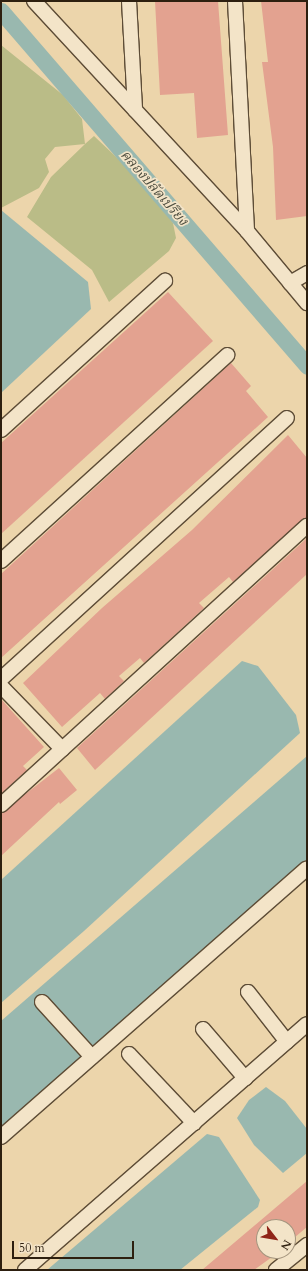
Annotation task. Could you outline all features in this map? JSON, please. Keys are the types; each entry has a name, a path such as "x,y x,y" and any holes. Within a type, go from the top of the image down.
{"street":[{"path":"34,1 247,231 307,303"},
{"path":"129,1 135,110"},
{"path":"235,1 247,231"},
{"path":"290,283 307,273"},
{"path":"1,430 165,281"},
{"path":"1,561 227,355"},
{"path":"1,679 287,418"},
{"path":"1,804 307,526"},
{"path":"1,686 62,749"},
{"path":"1,1136 307,868"},
{"path":"248,992 287,1042"},
{"path":"42,1002 92,1057"},
{"path":"25,1270 307,1024"},
{"path":"203,1030 246,1078"},
{"path":"129,1054 194,1123"},
{"path":"276,1270 307,1245"}],"green space":[{"path":"1,45 63,95 82,119 85,144 55,147 45,159 49,172 39,188 1,208"},
{"path":"94,136 150,189 173,223 176,238 169,251 109,302 92,270 27,217 51,177"}],"water":[{"path":"1,210 88,282 91,309 1,393"},
{"path":"242,661 258,666 296,715 300,733 84,931 1,1003 1,880"},
{"path":"307,756 307,859 1,1127 1,1021"},
{"path":"266,1087 285,1101 307,1129 307,1153 283,1173 254,1145 237,1118 249,1100"},
{"path":"207,1134 219,1137 260,1200 258,1207 180,1270 47,1270"}],"building":[{"path":"155,1 218,1 228,135 197,138 194,93 160,95"},
{"path":"261,1 307,1 307,216 276,220 273,147 262,62 268,62"},
{"path":"168,292 213,341 1,534 1,443"},
{"path":"231,363 251,386 246,391 268,417 1,658 1,574"},
{"path":"288,435 307,458 307,518 233,582 229,577 199,603 204,608 144,663 140,658 119,676 124,681 105,699 100,693 62,727 23,683 102,608 192,530"},
{"path":"307,538 307,574 95,770 77,748"},
{"path":"1,699 44,747 23,766 27,770 1,794"},
{"path":"59,768 77,790 60,804 59,802 1,856 1,813"},
{"path":"307,1181 307,1227 296,1236 296,1219 262,1219"},
{"path":"256,1224 256,1259 269,1259 254,1270 202,1270"}],"waterway":[{"name":"คลองปลัดเปรียง","path":"1,11 307,366"}]}
